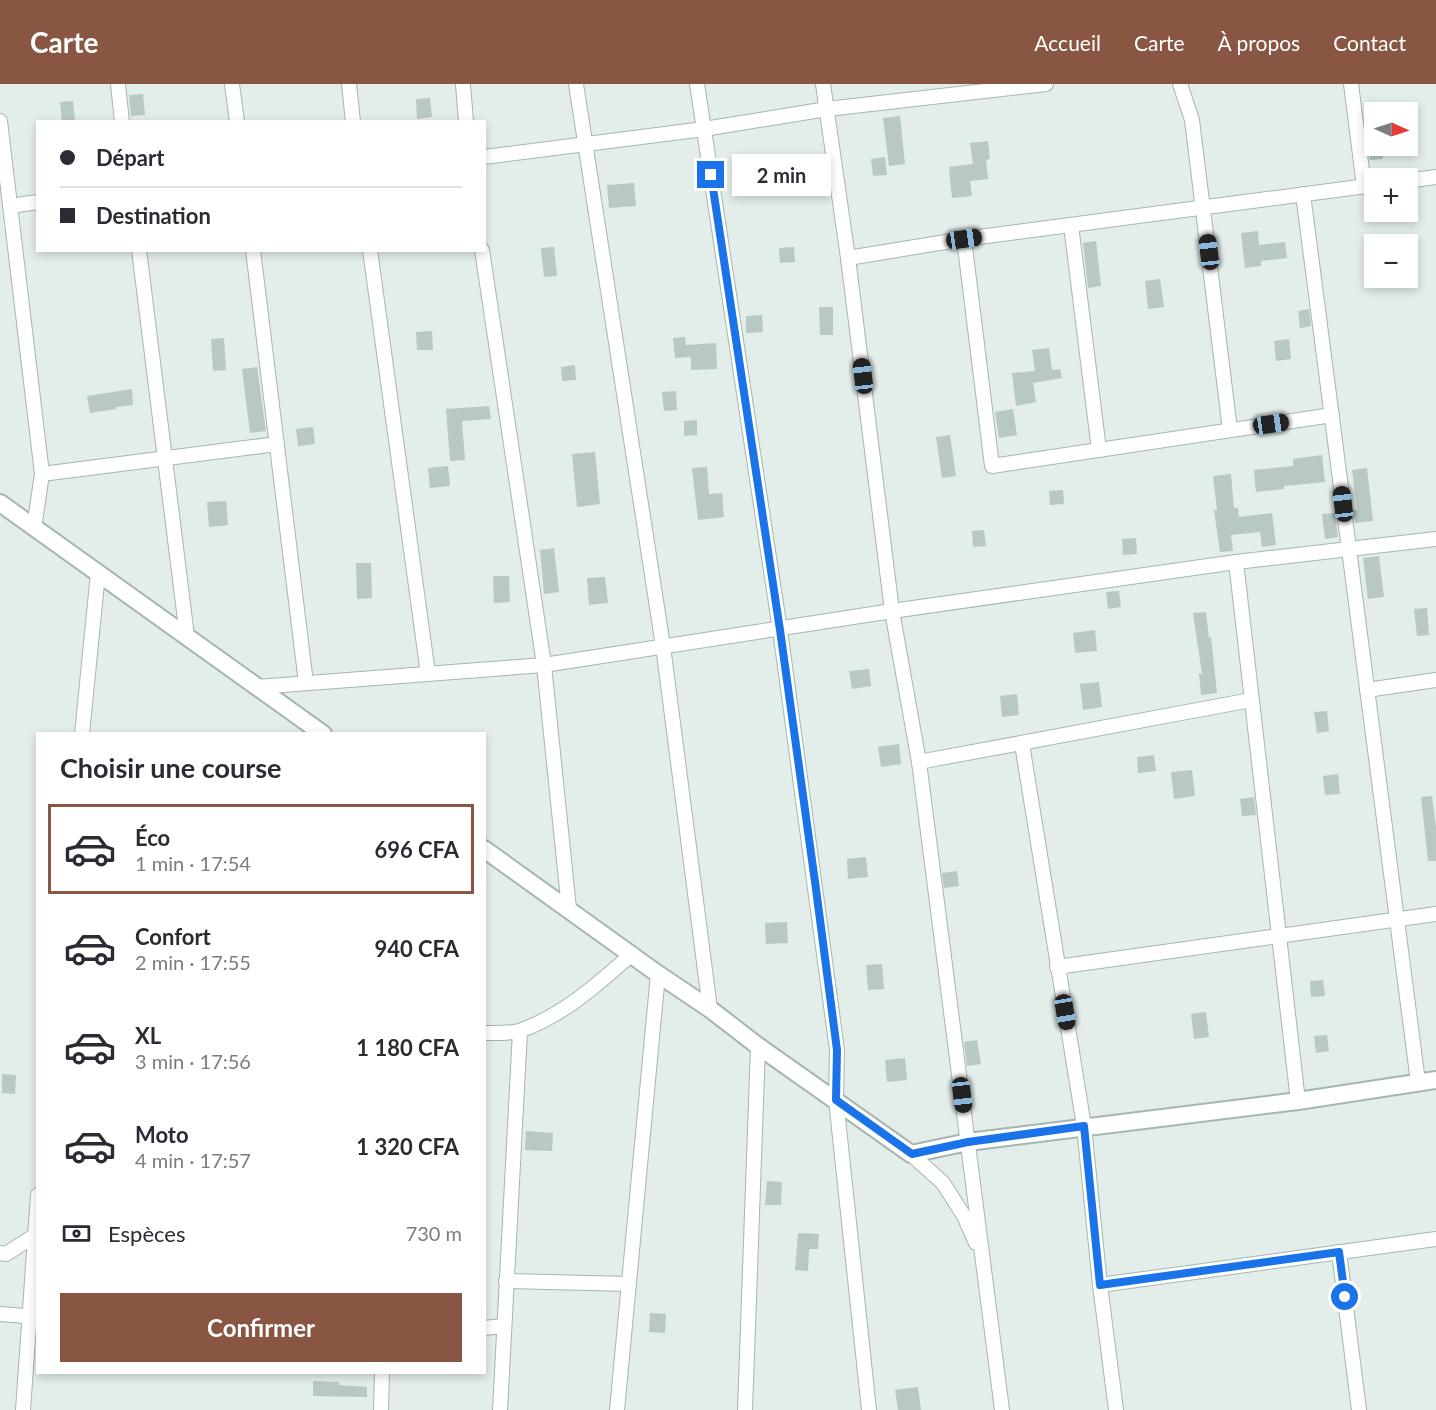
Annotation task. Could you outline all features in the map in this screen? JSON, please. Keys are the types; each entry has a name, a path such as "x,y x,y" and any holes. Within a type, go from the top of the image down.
{"street":[{"path":"118,84 123,120"},
{"path":"232,84 237,120"},
{"path":"349,84 353,120"},
{"path":"463,84 466,120"},
{"path":"576,84 663,646 710,1009"},
{"path":"697,84 780,630 837,1050 836,1100 869,1410"},
{"path":"823,84 848,258 892,611 919,762 1002,1410"},
{"path":"486,157 704,129 827,109 1046,84"},
{"path":"1180,84 1192,120 1230,430"},
{"path":"1351,84 1366,168"},
{"path":"0,121 42,474 34,528"},
{"path":"1418,179 1436,177"},
{"path":"848,258 964,239 1364,186"},
{"path":"1303,194 1418,1082"},
{"path":"10,206 36,202"},
{"path":"1071,225 1099,450"},
{"path":"964,239 992,466 1332,415"},
{"path":"139,252 187,636"},
{"path":"253,252 306,683"},
{"path":"370,252 428,674"},
{"path":"482,252 544,665 569,909"},
{"path":"42,474 277,444"},
{"path":"0,503 320,732"},
{"path":"257,687 544,665 892,611 1236,562 1436,539"},
{"path":"1236,562 1298,1101"},
{"path":"82,732 98,573"},
{"path":"1367,690 1436,680"},
{"path":"919,762 1251,700"},
{"path":"1022,744 1084,1126 1100,1285 1116,1410"},
{"path":"486,850 912,1154 943,1183 964,1216 982,1260"},
{"path":"1058,967 1436,914"},
{"path":"486,1033 520,1031 582,998 632,954"},
{"path":"617,1410 658,974"},
{"path":"500,1410 520,1031"},
{"path":"745,1410 758,1046"},
{"path":"912,1154 968,1142 1298,1101 1436,1080"},
{"path":"0,1253 6,1254 36,1236"},
{"path":"23,1410 33,1317 36,1236"},
{"path":"1100,1285 1436,1239"},
{"path":"1339,1252 1359,1410"},
{"path":"507,1281 629,1284"},
{"path":"0,1314 33,1317"},
{"path":"486,1328 504,1326"},
{"path":"381,1410 382,1374"}],"building":[{"path":"143,94 145,115 131,116 129,95"},
{"path":"430,98 432,117 417,119 416,99"},
{"path":"73,101 75,120 62,120 60,102"},
{"path":"900,116 905,164 889,166 883,118"},
{"path":"988,141 990,159 986,160 988,179 970,181 972,196 952,198 949,167 973,164 970,143"},
{"path":"1369,156 1383,156 1383,159 1370,160"},
{"path":"885,157 887,175 873,176 871,159"},
{"path":"634,183 636,206 609,208 607,185"},
{"path":"1258,231 1259,245 1285,242 1287,258 1261,261 1261,266 1245,268 1241,233"},
{"path":"1096,241 1101,286 1088,288 1083,243"},
{"path":"554,247 557,276 544,277 541,248"},
{"path":"794,247 795,262 780,263 779,248"},
{"path":"1160,279 1164,307 1148,309 1145,281"},
{"path":"819,307 833,307 833,335 820,335"},
{"path":"1309,309 1311,326 1300,328 1298,311"},
{"path":"762,315 763,332 746,333 746,316"},
{"path":"432,331 433,350 417,350 416,332"},
{"path":"685,337 686,345 716,343 717,369 691,370 691,357 675,358 673,338"},
{"path":"224,338 226,370 213,371 211,339"},
{"path":"1289,339 1291,359 1276,361 1274,341"},
{"path":"1049,348 1052,370 1060,369 1062,378 1033,383 1036,402 1016,406 1012,373 1035,371 1032,350"},
{"path":"575,365 576,380 562,381 561,367"},
{"path":"257,367 266,431 250,433 242,369"},
{"path":"132,389 133,405 90,413 87,396"},
{"path":"676,391 677,410 664,411 662,392"},
{"path":"489,406 491,419 462,421 465,460 450,461 446,409"},
{"path":"1013,409 1017,435 999,438 995,412"},
{"path":"697,420 697,435 684,436 684,421"},
{"path":"313,427 315,444 298,446 296,429"},
{"path":"950,435 956,476 942,478 936,437"},
{"path":"595,452 600,504 577,507 572,454"},
{"path":"1322,455 1325,482 1284,486 1284,489 1256,492 1254,470 1293,466 1293,459"},
{"path":"448,466 450,486 430,488 428,468"},
{"path":"707,467 709,494 722,493 724,517 698,520 692,468"},
{"path":"1367,468 1373,521 1355,523 1353,510 1357,510 1352,470"},
{"path":"1231,474 1234,508 1238,508 1239,517 1272,513 1276,545 1262,547 1260,532 1231,535 1233,551 1220,552 1214,510 1217,510 1213,476"},
{"path":"1063,490 1064,504 1050,505 1049,491"},
{"path":"226,501 228,525 209,527 207,502"},
{"path":"1335,513 1338,537 1325,539 1322,514"},
{"path":"984,530 986,546 973,547 972,531"},
{"path":"1136,538 1137,554 1123,555 1122,539"},
{"path":"554,548 559,592 544,594 540,550"},
{"path":"1379,556 1384,597 1368,599 1363,558"},
{"path":"356,563 371,563 372,598 357,599"},
{"path":"493,576 509,576 510,602 494,603"},
{"path":"605,577 608,603 589,605 587,578"},
{"path":"1119,591 1121,607 1108,609 1106,592"},
{"path":"1427,608 1429,635 1417,636 1414,609"},
{"path":"1206,612 1217,693 1201,695 1199,674 1202,674 1193,613"},
{"path":"1095,630 1097,651 1075,653 1073,633"},
{"path":"869,669 871,686 852,689 849,671"},
{"path":"1099,682 1102,707 1083,710 1080,684"},
{"path":"1017,694 1019,715 1002,717 1000,696"},
{"path":"1327,711 1329,731 1317,733 1314,712"},
{"path":"899,744 901,764 881,767 878,747"},
{"path":"1154,755 1156,771 1138,773 1137,757"},
{"path":"1192,770 1195,796 1174,799 1171,772"},
{"path":"1338,774 1340,794 1325,795 1323,776"},
{"path":"1432,796 1436,827 1436,861 1428,861 1421,797"},
{"path":"1254,797 1256,815 1242,816 1240,799"},
{"path":"866,857 868,877 848,879 847,859"},
{"path":"957,871 959,886 944,888 942,873"},
{"path":"787,922 788,943 766,944 765,923"},
{"path":"882,964 884,989 868,990 866,965"},
{"path":"1323,980 1325,996 1311,997 1310,981"},
{"path":"1206,1012 1209,1037 1194,1039 1191,1014"},
{"path":"1327,1035 1329,1051 1316,1053 1314,1036"},
{"path":"977,1040 981,1064 967,1066 964,1042"},
{"path":"905,1058 907,1080 887,1082 885,1060"},
{"path":"2,1074 16,1075 15,1094 2,1093"},
{"path":"526,1131 553,1133 552,1151 525,1150"},
{"path":"767,1181 782,1182 781,1205 765,1205"},
{"path":"798,1233 819,1234 818,1249 809,1249 808,1271 795,1270"},
{"path":"650,1313 666,1314 665,1333 649,1332"},
{"path":"313,1381 339,1382 339,1385 367,1387 367,1397 313,1396"},
{"path":"918,1387 921,1410 898,1410 895,1390"}],"route":[{"path":"711,175 780,630 816,889 837,1050 836,1100 912,1154 968,1142 1084,1126 1100,1285 1339,1252 1345,1297"}]}
